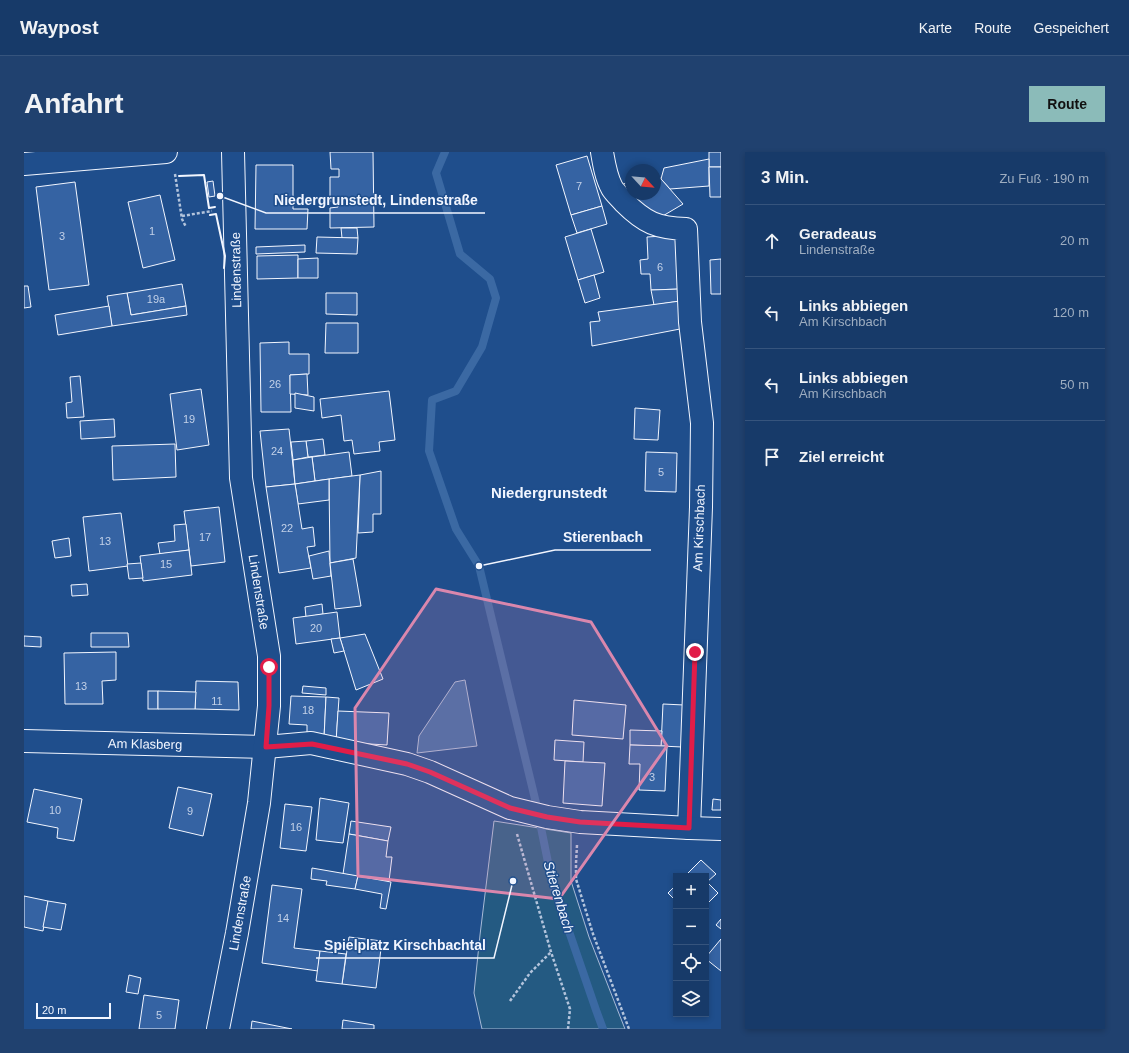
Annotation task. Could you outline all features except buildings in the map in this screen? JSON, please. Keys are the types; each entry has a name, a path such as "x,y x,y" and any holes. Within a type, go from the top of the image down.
{"street":[{"path":"24,164 120,154 166,152"},
{"name":"Lindenstraße","path":"218,1029 259,803 266,747 269,706 269,656 241,478 233,152"},
{"name":"Am Kirschbach","path":"602,152 607,176 612,188 632,210 653,224 667,228 686,229 690,322 702,423 701,507 689,828"},
{"name":"Am Klasberg","path":"24,741 266,747"},
{"path":"266,747 312,744 407,764 528,812 580,822 721,829"}],"path":[{"path":"175,174 182,216 186,227"},
{"path":"182,216 209,211"},
{"path":"528,812 551,952 570,1009 568,1029"},
{"path":"580,822 576,879 593,934 629,1029"},
{"path":"510,1001 530,973 551,952"}],"highlighted area":[{"path":"436,589 591,622 667,746 559,899 358,876 355,708"}],"shaded area":[{"path":"465,680 477,746 417,753 419,736 455,682"},
{"path":"494,821 571,833 571,881 589,937 625,1029 482,1029 474,993"}],"waterway":[{"name":"Stierenbach","path":"445,152 436,173 460,254 490,279 496,298 482,347 456,391 432,400 429,451 456,529 479,566 536,803 552,882 603,1029"}],"wall":[{"path":"179,176 204,175 209,208 215,207"},
{"path":"210,215 216,214 225,256 224,268"}],"place":[{"name":"Niedergrunstedt, Lindenstraße","path":"220,196"},
{"name":"Stierenbach","path":"479,566"},
{"name":"Spielplatz Kirschbachtal","path":"513,881"}],"district":[{"name":"Niedergrunstedt","path":"549,492"}],"route":[{"path":"269,667 269,706 266,747 312,744 407,764 430,772 510,808 547,817 580,822 689,828 695,652"}]}
